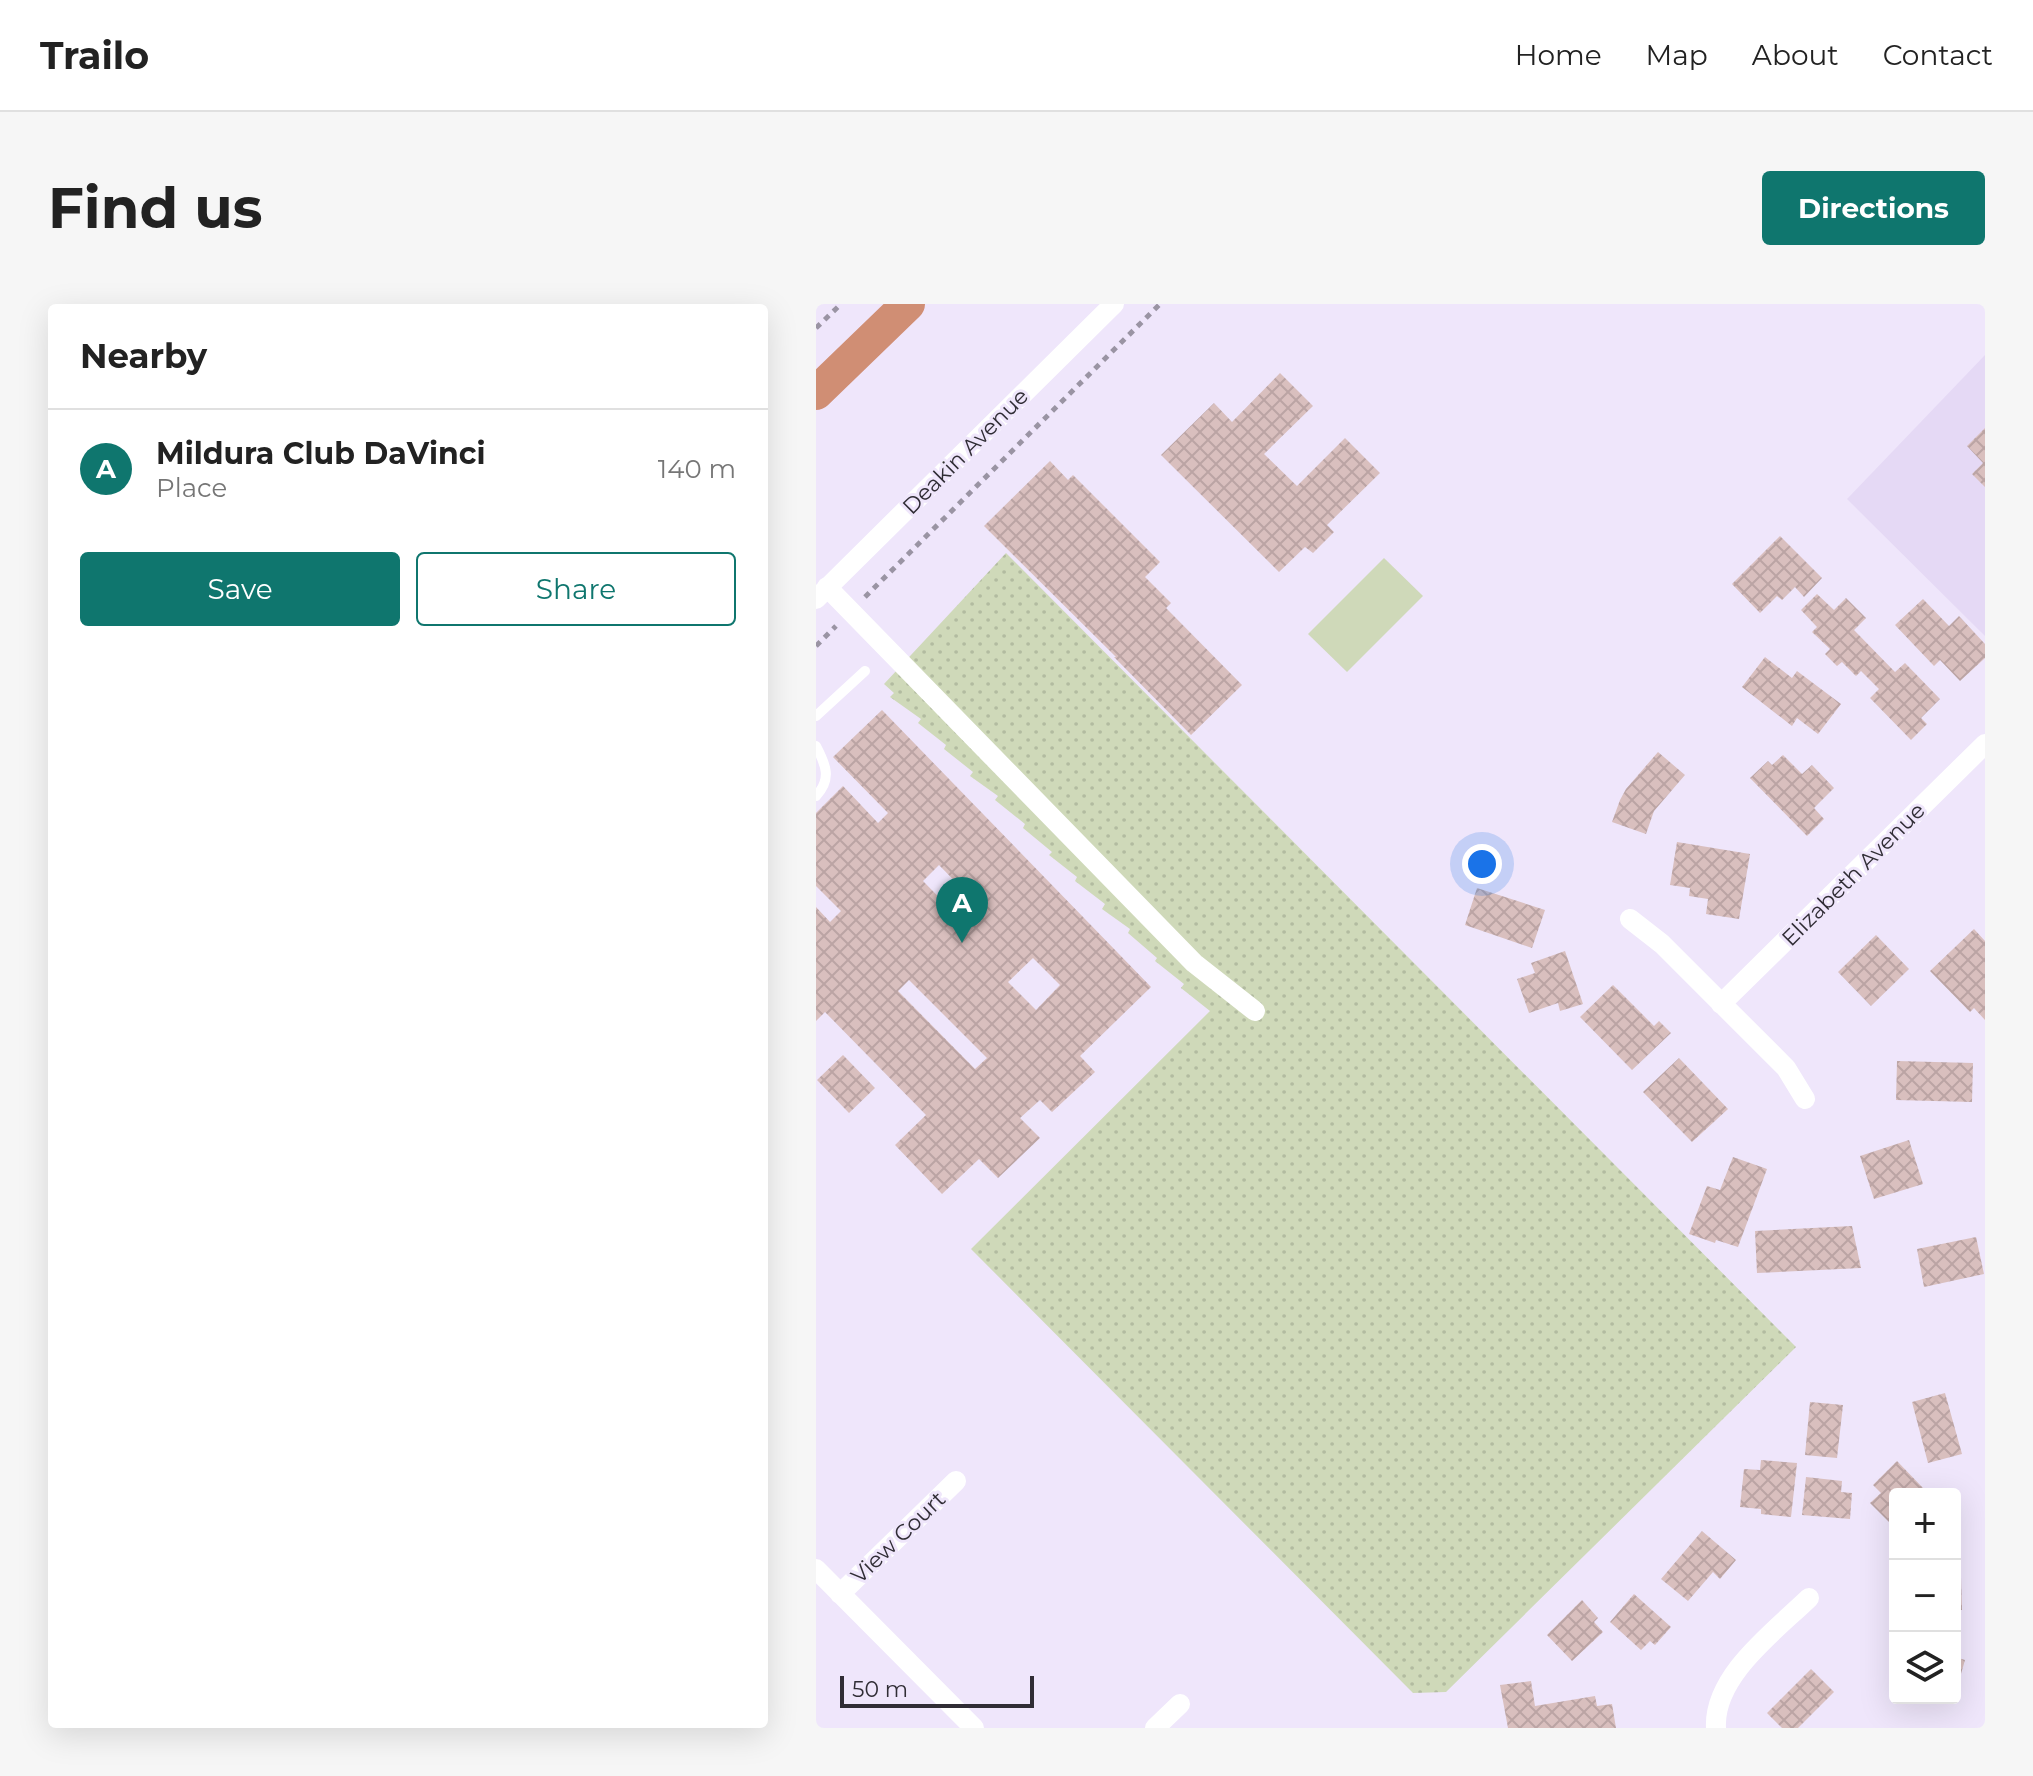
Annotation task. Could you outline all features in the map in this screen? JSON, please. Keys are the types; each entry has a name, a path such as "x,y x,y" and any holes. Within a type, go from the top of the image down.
{"highway":[{"path":"816,393 908,304"}],"street":[{"name":"Deakin Avenue","path":"822,593 1114,304"},
{"path":"822,593 851,612 1194,963 1255,1011"},
{"name":"Elizabeth Avenue","path":"1721,1004 1985,744"},
{"path":"1630,919 1662,944 1786,1068 1805,1099"},
{"name":"View Court","path":"840,1594 956,1481"},
{"path":"816,1569 974,1728"},
{"path":"1716,1728 1719,1699 1740,1665 1809,1598"},
{"path":"1155,1728 1180,1704"}],"lane":[{"path":"816,716 865,671"},
{"path":"816,746 824,761 826,774 825,786 816,796"}],"path":[{"path":"816,328 841,304"},
{"path":"816,646 1160,304"}],"shaded area":[{"path":"1985,355 1985,636 1847,499"}],"green space":[{"path":"1006,553 1796,1347 1446,1692 1413,1693 971,1249 1210,1011 1181,988 1184,984 1155,961 1157,958 1128,933 1130,929 1102,909 1105,904 1075,881 1077,877 1049,855 1052,852 1023,828 1025,824 995,800 998,796 970,776 973,772 918,723 921,719 890,697 894,693 884,684"},
{"path":"1384,558 1423,596 1347,672 1308,634"}],"building":[{"path":"1280,373 1313,406 1264,454 1297,486 1345,438 1380,473 1327,525 1334,532 1313,553 1305,547 1279,572 1161,455 1214,403 1232,422"},
{"path":"1985,428 1985,487 1972,474 1983,463 1967,446"},
{"path":"1050,461 1068,480 1073,475 1160,562 1145,577 1171,603 1166,608 1242,685 1191,735 984,526"},
{"path":"1780,536 1822,578 1804,597 1795,587 1782,600 1777,596 1760,613 1732,584"},
{"path":"1817,594 1834,610 1846,598 1866,618 1854,630 1895,672 1905,663 1940,699 1921,718 1927,724 1911,740 1870,698 1879,689 1861,671 1856,676 1842,662 1837,666 1825,654 1830,649 1812,632 1817,627 1801,610"},
{"path":"1923,599 1949,626 1959,616 1985,644 1985,658 1960,681 1940,660 1934,666 1895,625"},
{"path":"1765,657 1792,678 1797,671 1841,704 1818,734 1797,718 1792,726 1742,687"},
{"path":"882,710 1151,987 1080,1056 1095,1072 1052,1112 1040,1100 1020,1118 1040,1138 998,1178 979,1159 942,1194 895,1145 926,1115 825,1012 816,1021 816,907 830,922 841,911 816,886 816,813 843,786 878,823 888,813 833,757","holes":["939,865 985,912 969,928 923,881","1033,958 1060,985 1036,1010 1008,982","909,980 987,1058 975,1069 898,991"]},
{"path":"1658,752 1685,775 1654,811 1646,834 1612,822 1626,789"},
{"path":"1783,755 1802,774 1812,765 1834,788 1814,808 1824,819 1807,836 1750,778 1768,761 1772,765"},
{"path":"1677,842 1750,854 1739,919 1706,914 1708,899 1689,896 1690,888 1670,885"},
{"path":"1477,888 1545,910 1532,948 1465,925"},
{"path":"1974,929 1985,941 1985,1020 1974,1008 1970,1012 1930,971"},
{"path":"1876,935 1909,969 1871,1006 1838,972"},
{"path":"1565,951 1583,1004 1560,1011 1558,1003 1529,1013 1517,979 1535,973 1531,963"},
{"path":"1613,985 1654,1026 1659,1021 1671,1033 1632,1070 1580,1017"},
{"path":"843,1055 875,1088 849,1113 817,1080"},
{"path":"1679,1058 1728,1109 1692,1142 1643,1092"},
{"path":"1897,1061 1973,1063 1972,1102 1896,1100"},
{"path":"1909,1140 1923,1184 1874,1199 1860,1156"},
{"path":"1733,1157 1767,1169 1738,1247 1689,1234 1707,1186 1720,1190"},
{"path":"1852,1226 1861,1268 1757,1273 1755,1231"},
{"path":"1976,1237 1984,1274 1924,1287 1917,1249"},
{"path":"1945,1393 1962,1454 1928,1463 1912,1402"},
{"path":"1810,1402 1843,1405 1837,1458 1805,1455"},
{"path":"1761,1460 1797,1463 1791,1517 1761,1514 1761,1509 1740,1507 1744,1469 1760,1470"},
{"path":"1897,1461 1923,1488 1889,1488 1889,1522 1870,1503 1881,1493 1873,1485"},
{"path":"1806,1477 1842,1481 1841,1492 1852,1493 1850,1519 1802,1515"},
{"path":"1702,1531 1736,1560 1720,1579 1713,1572 1688,1601 1661,1579"},
{"path":"1634,1594 1671,1627 1655,1645 1650,1641 1641,1650 1610,1622"},
{"path":"1582,1600 1598,1618 1594,1622 1603,1632 1572,1661 1547,1635"},
{"path":"1811,1669 1834,1692 1798,1728 1782,1728 1767,1713"},
{"path":"1531,1681 1535,1706 1595,1696 1597,1706 1612,1704 1616,1728 1508,1728 1500,1685"}],"place":[{"name":"Mildura Club DaVinci","path":"962,943"}]}
